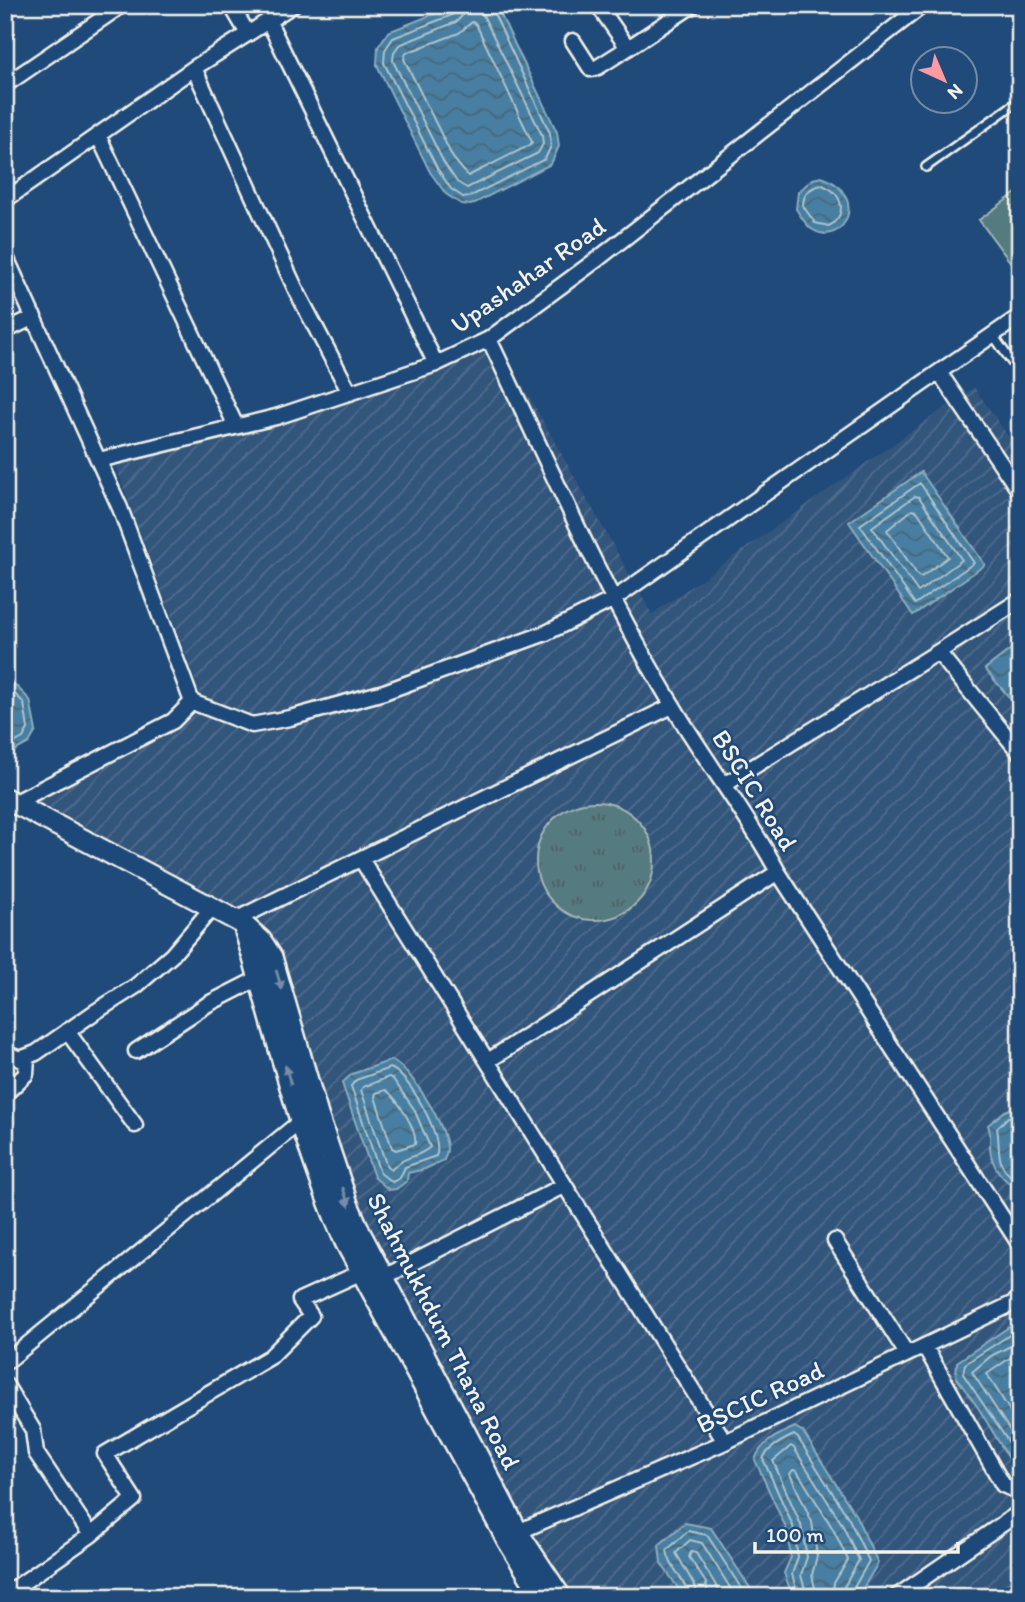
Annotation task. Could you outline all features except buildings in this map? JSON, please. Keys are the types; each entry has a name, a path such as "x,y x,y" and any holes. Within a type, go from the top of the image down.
{"main road":[{"name":"Shahmukhdum Thana Road","path":"10,801 239,922 261,940 272,957 318,1115 348,1204 382,1278 518,1532 561,1597"},
{"name":"Shahmukhdum Thana Road","path":"239,922 331,1211 345,1242 507,1540 542,1597"}],"street":[{"path":"5,85 122,5"},
{"path":"231,5 248,34"},
{"path":"5,200 194,68 293,5"},
{"path":"598,5 628,48"},
{"path":"573,41 591,69 598,67 693,5"},
{"name":"Upashahar Road","path":"99,460 276,417 436,365 489,339 599,258 923,5"},
{"path":"269,22 436,365"},
{"path":"194,68 296,290 350,393"},
{"path":"98,135 236,426"},
{"path":"5,255 120,508 192,702 252,725 290,718 384,692 546,634 614,598 1020,316"},
{"path":"5,331 34,317"},
{"name":"BSCIC Road","path":"489,339 614,598 673,706 753,826 779,872 1020,1245"},
{"path":"939,372 1020,492"},
{"path":"724,785 1020,600"},
{"path":"938,653 1020,753"},
{"path":"10,801 173,721 192,702"},
{"path":"239,922 673,706"},
{"path":"361,859 724,1442"},
{"path":"488,1061 779,872"},
{"path":"5,1053 20,1059 36,1053 136,986 172,955 212,908"},
{"path":"136,1051 208,1004 259,978"},
{"path":"66,1031 135,1125"},
{"path":"5,1094 26,1074 27,1057"},
{"path":"5,1363 301,1121"},
{"path":"382,1278 564,1186"},
{"path":"835,1241 906,1354"},
{"path":"5,1595 91,1535 134,1499 105,1454 270,1357 311,1316 300,1300 362,1272"},
{"name":"BSCIC Road","path":"518,1532 724,1442 1020,1300"},
{"path":"925,1347 1003,1485 1020,1492"},
{"path":"5,1384 33,1430 36,1452 91,1535"},
{"path":"896,1597 1020,1513"}],"lane":[{"path":"926,167 1020,100"},
{"path":"993,334 1020,374"}],"shaded area":[{"path":"500,345 652,614 974,387 1020,453 1020,1597 547,1597 349,1242 247,933 19,811 206,709 113,459 412,383"}],"green space":[{"path":"1020,190 1020,275 979,220"},
{"path":"595,802 618,807 637,819 649,838 654,861 649,884 637,903 618,915 595,920 572,915 553,903 541,884 536,861 541,838 553,819 572,807"}],"water":[{"path":"457,5 496,5 557,132 559,146 551,164 471,205 461,204 446,194 430,172 377,65 378,47 388,32"},
{"path":"822,177 837,185 845,195 848,206 847,217 842,226 834,232 824,234 810,228 796,209 798,192 813,179"},
{"path":"921,472 985,565 913,615 849,522"},
{"path":"1020,642 1020,710 985,669"},
{"path":"5,675 30,700 36,731 29,743 5,756"},
{"path":"392,1060 409,1075 427,1100 441,1127 447,1149 444,1160 408,1173 407,1181 396,1189 389,1190 374,1177 342,1083 352,1074"},
{"path":"1020,1107 1020,1188 1003,1178 995,1167 988,1125 1005,1111"},
{"path":"1020,1325 1020,1467 1008,1457 956,1377 957,1362 1009,1327"},
{"path":"795,1427 803,1432 856,1516 878,1563 860,1593 854,1597 793,1597 784,1573 791,1557 786,1528 755,1460 766,1443"},
{"path":"685,1523 711,1528 756,1597 684,1597 661,1563 659,1545"}]}
